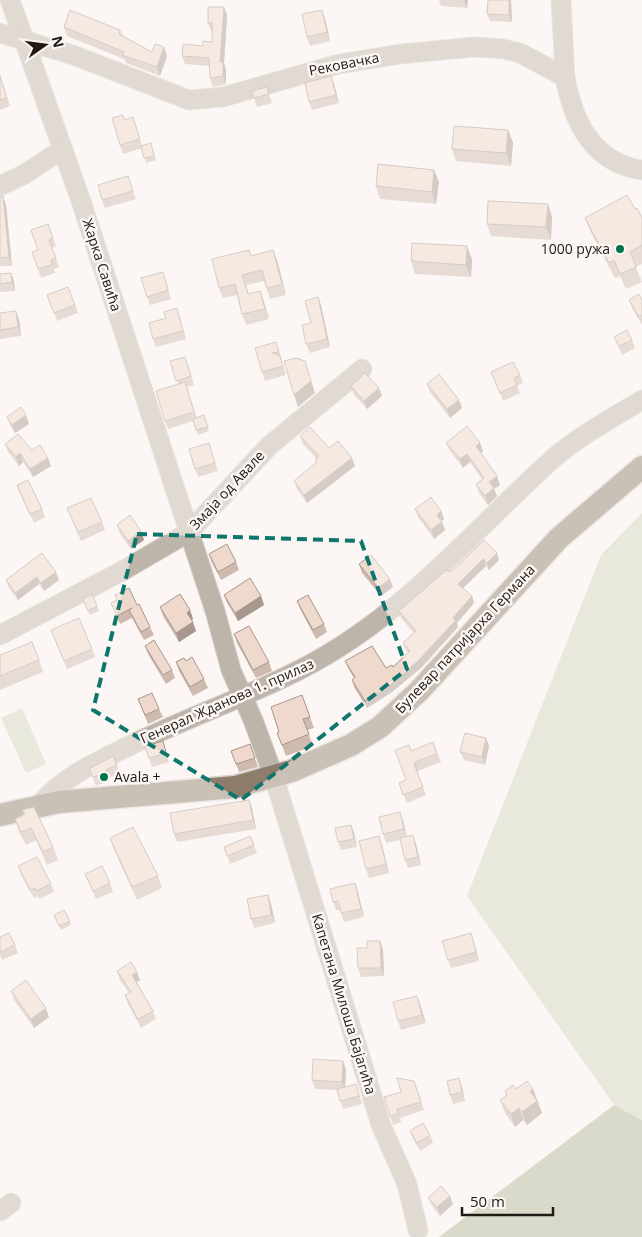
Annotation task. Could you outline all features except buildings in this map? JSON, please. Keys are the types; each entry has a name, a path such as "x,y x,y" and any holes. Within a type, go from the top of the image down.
{"main road":[{"name":"Булевар патријарха Германа","path":"0,815 39,805 75,800 235,787 274,777 336,752 380,726 431,679 559,538 642,467"}],"street":[{"name":"Жарка Савића","path":"10,0 63,149 189,532 231,670 243,696"},
{"path":"561,0 565,77 574,112 592,142 612,162 642,170"},
{"name":"Рековачка","path":"0,33 73,56 189,100 223,97 339,64 401,54 474,47 504,49 520,53 565,77"},
{"path":"0,186 23,175 63,149"},
{"name":"Змаја од Авале","path":"0,635 124,570 189,532 269,446 362,370"},
{"name":"Генерал Жданова 1. прилаз","path":"39,805 63,782 98,760 287,676 337,650 362,634 425,583 546,465 580,438 642,400"},
{"name":"Капетана Милоша Бајагића","path":"243,696 274,777 352,1024 381,1125 407,1184 418,1230"}],"highlighted area":[{"path":"137,534 361,541 407,669 241,800 93,710"}],"green space":[{"path":"642,513 642,1120 614,1105 467,896 601,555"},
{"path":"22,708 46,764 26,773 1,718"},
{"path":"614,1105 642,1120 642,1237 439,1237"}],"place":[{"name":"1000 ружа","path":"620,249"},
{"name":"Avala +","path":"104,777"}]}
